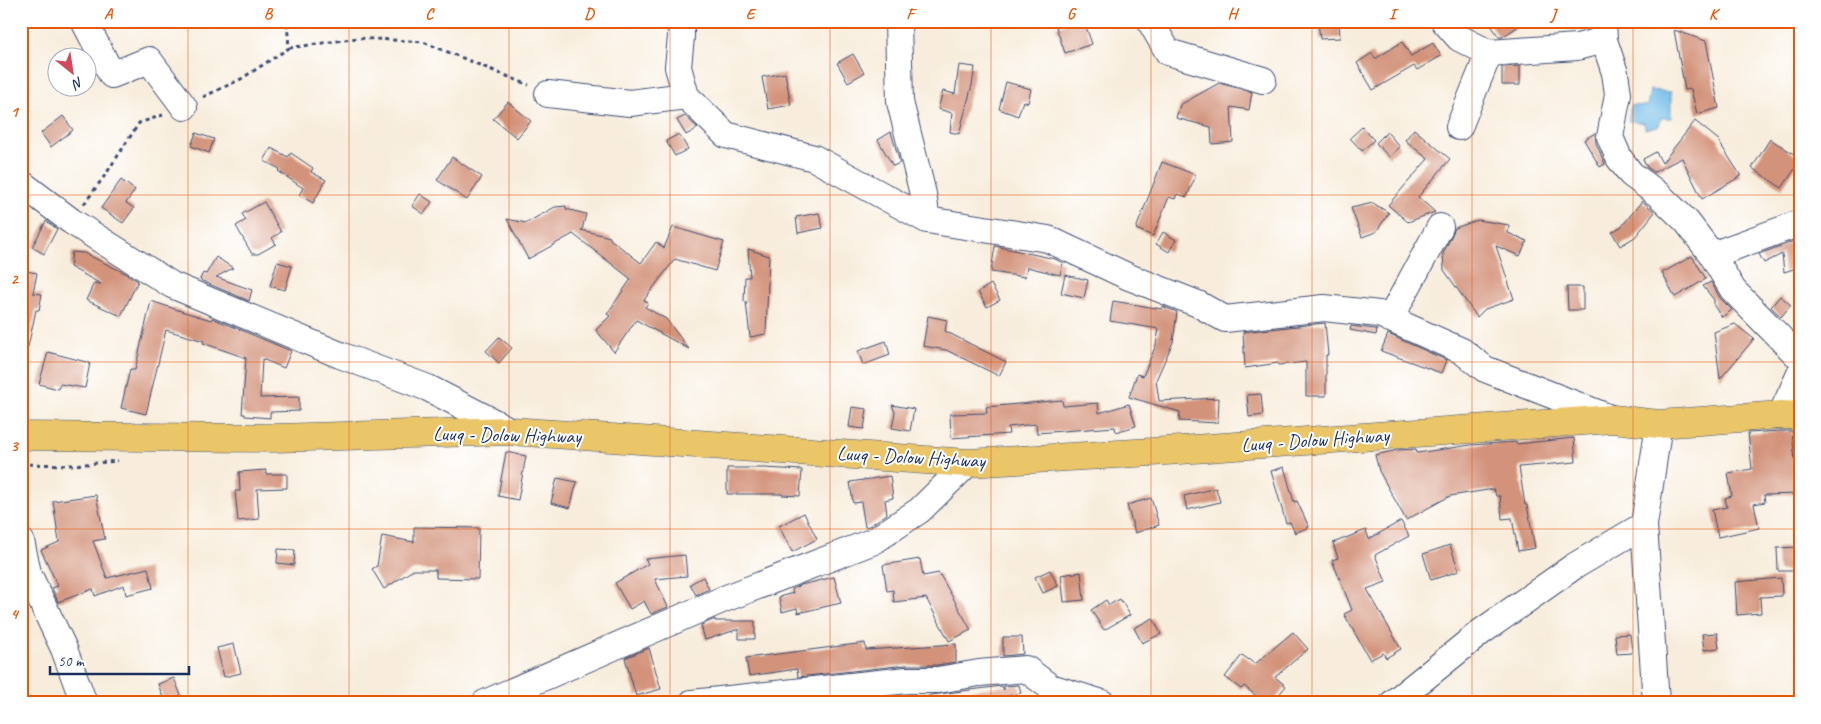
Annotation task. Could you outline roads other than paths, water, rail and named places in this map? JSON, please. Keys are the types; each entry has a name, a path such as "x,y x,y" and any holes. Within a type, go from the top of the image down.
{"main road":[{"name":"Luuq - Dolow Highway","path":"21,436 275,438 511,431 968,463 1152,452 1613,418 1658,424 1790,415"}],"street":[{"path":"84,21 112,75 149,60 184,107"},
{"path":"681,21 678,67 686,96 726,135 814,158 927,220 1048,239 1128,277 1198,304 1225,319 1324,308 1379,314 1462,351 1485,368 1613,418"},
{"path":"898,21 900,102 923,194 927,220"},
{"path":"1150,21 1168,52 1264,80"},
{"path":"1444,21 1459,38 1489,53 1576,47 1604,31 1615,73 1618,94 1610,137 1619,158 1631,174 1659,196 1687,222 1712,255 1732,290 1800,358"},
{"path":"1459,126 1489,53"},
{"path":"548,94 630,103 686,96"},
{"path":"21,183 71,221 172,285 340,355 428,388 511,431"},
{"path":"1712,255 1800,223"},
{"path":"1390,319 1440,227"},
{"path":"1790,415 1800,374"},
{"path":"1656,703 1644,525 1658,424"},
{"path":"485,703 724,599 874,541 920,510 968,463"},
{"path":"1393,703 1481,632 1565,572 1644,525"},
{"path":"21,541 28,573 64,649 84,703"},
{"path":"692,703 908,680 938,680 979,673 1026,669 1050,687 1102,703"}],"water":[{"path":"1650,90 1671,92 1671,118 1661,118 1659,126 1645,129 1644,123 1628,121 1631,105 1647,106"}]}
